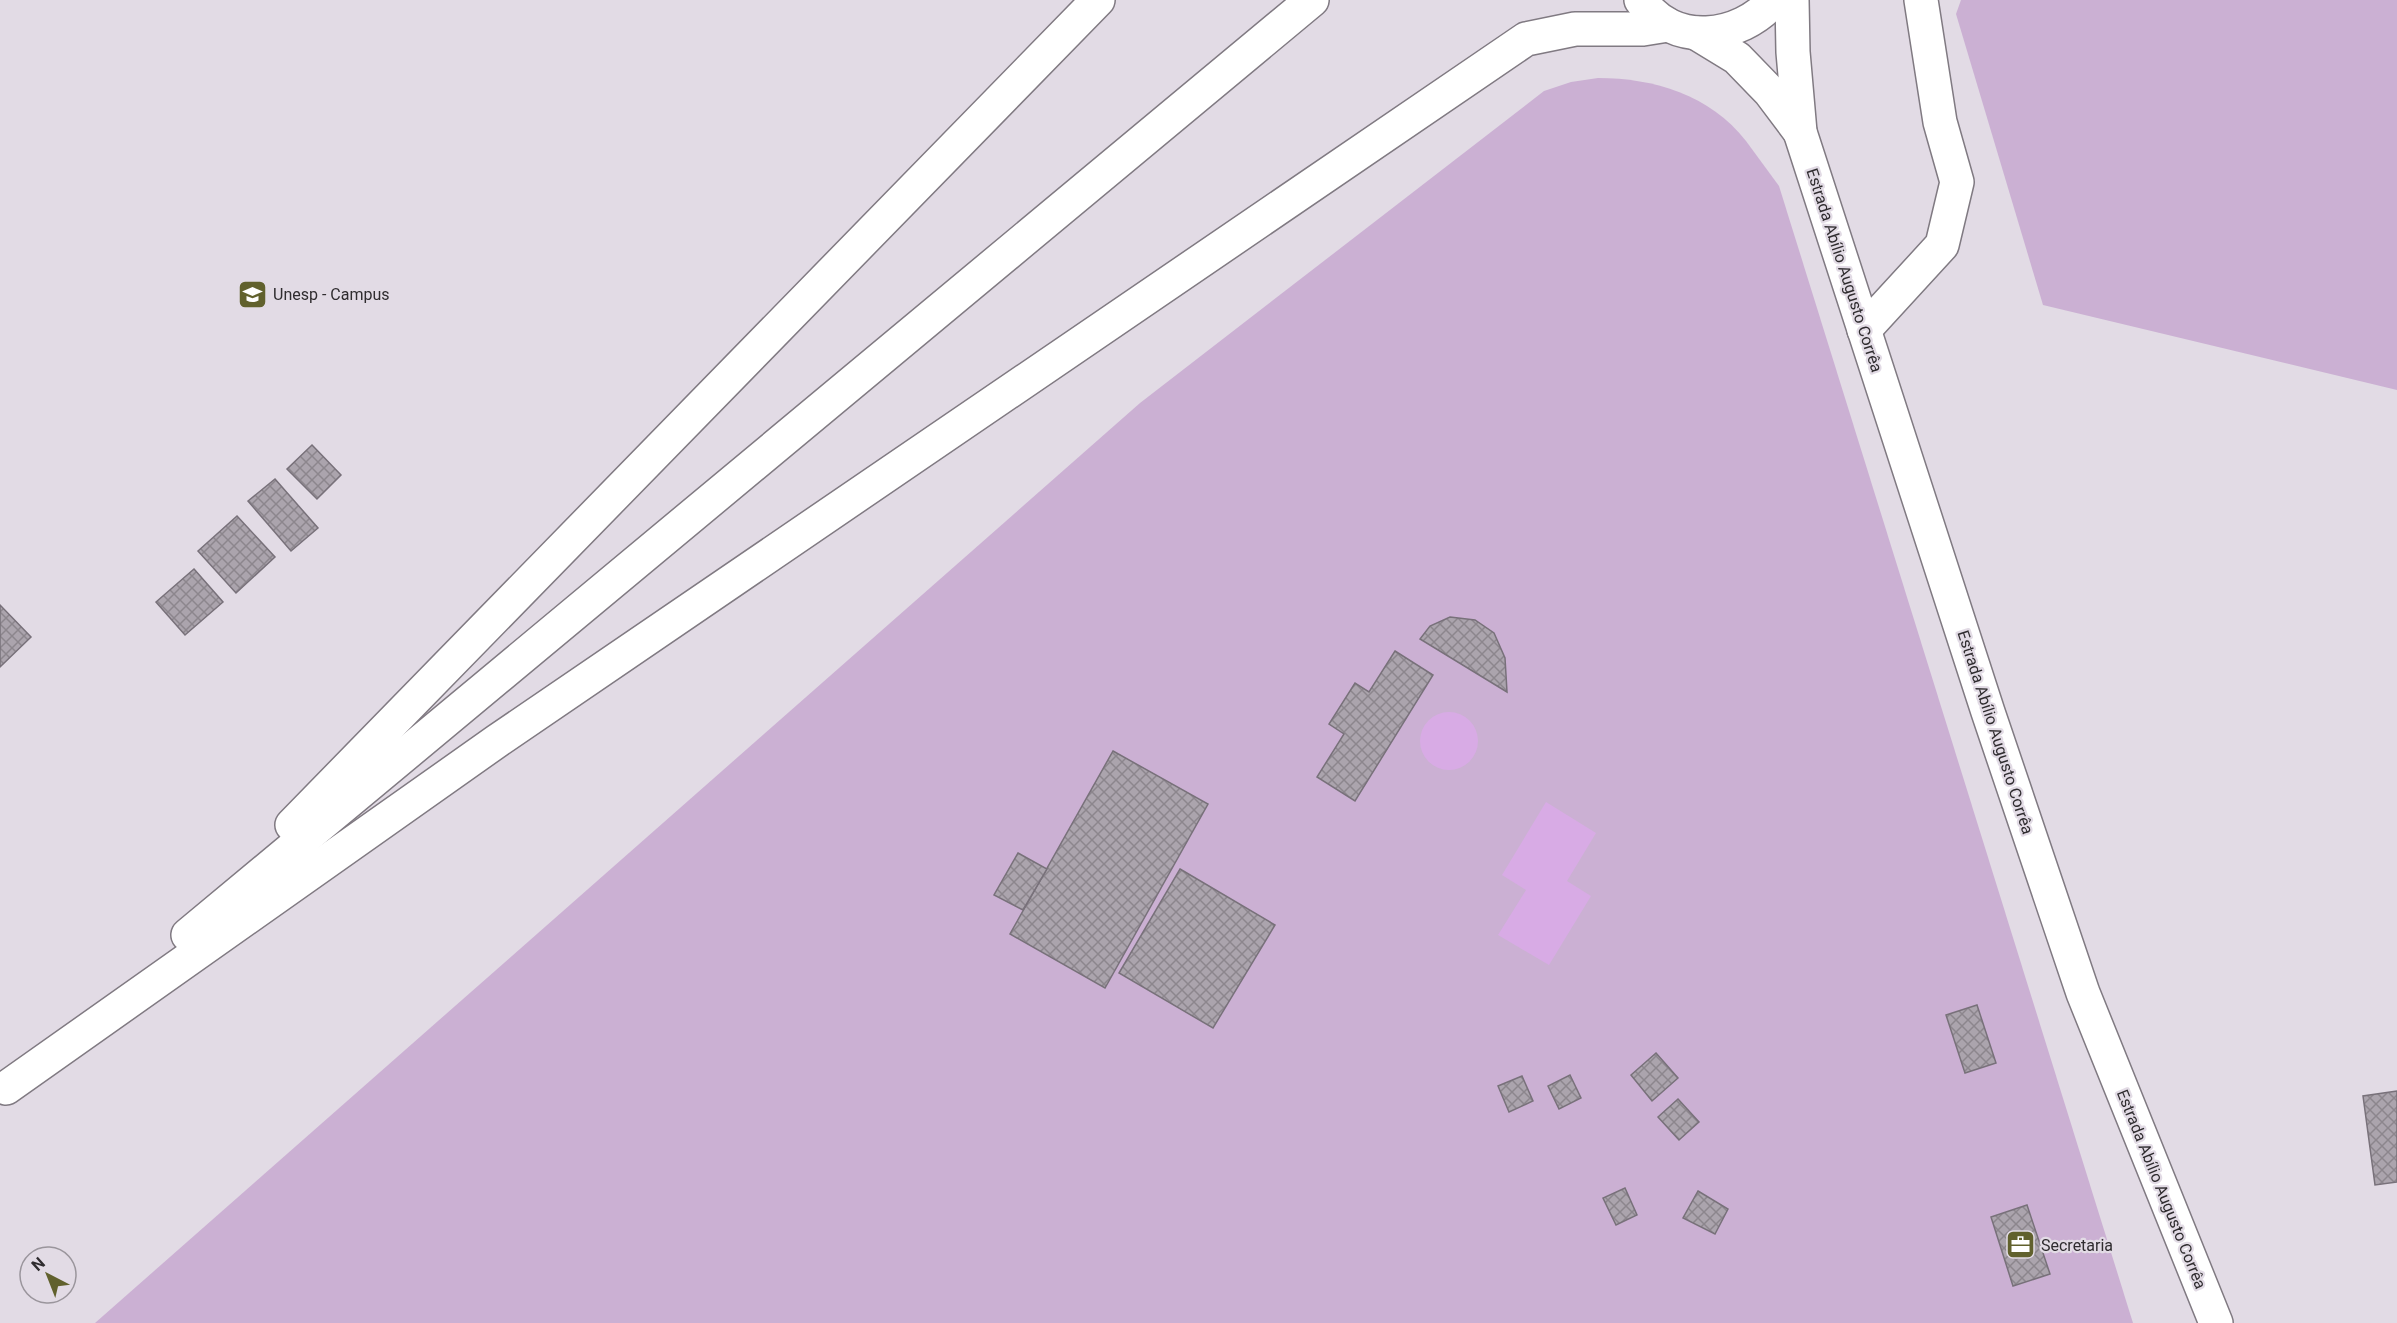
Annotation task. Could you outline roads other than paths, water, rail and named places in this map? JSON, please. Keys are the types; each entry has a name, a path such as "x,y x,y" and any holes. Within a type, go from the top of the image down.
{"main road":[{"path":"160,958 1098,0"},
{"path":"3,1090 1312,0"},
{"name":"Estrada Abílio Augusto Corrêa","path":"1641,0 1646,7 1682,29 1737,58 1770,92 1800,132"},
{"path":"3,1090 497,741 1526,39 1575,29 1682,29 1725,32 1751,21 1774,0"},
{"name":"Estrada Abílio Augusto Corrêa","path":"1792,0 1793,52 1800,132 2082,993 2216,1323"},
{"path":"1864,330 1942,245 1958,182 1940,122 1921,0"}],"place":[{"name":"Unesp - Campus","path":"252,294"},
{"name":"Secretaria","path":"2020,1245"}]}
